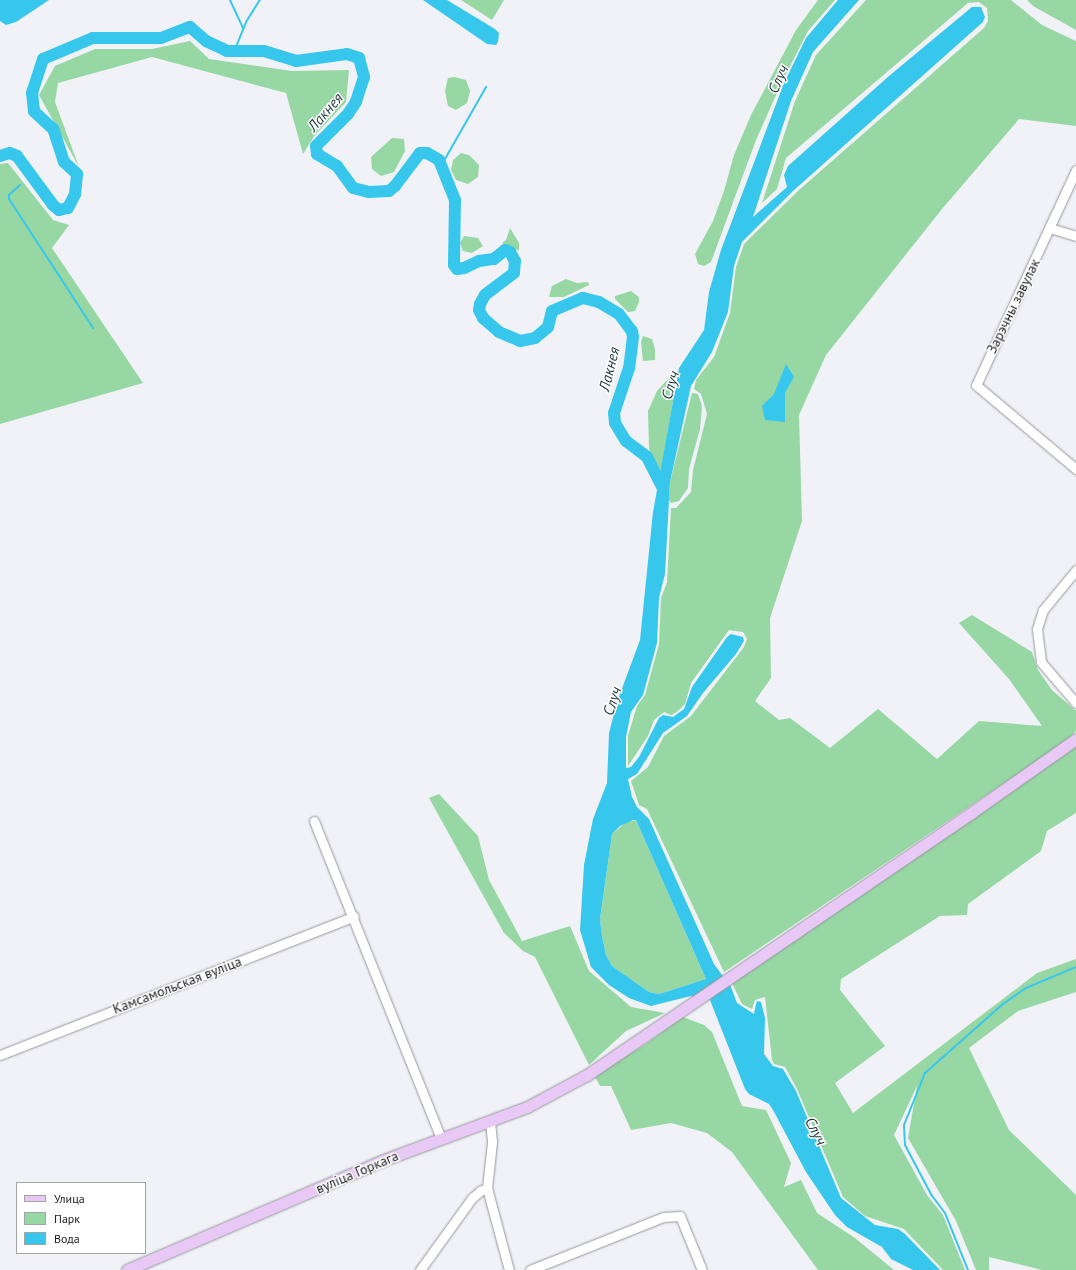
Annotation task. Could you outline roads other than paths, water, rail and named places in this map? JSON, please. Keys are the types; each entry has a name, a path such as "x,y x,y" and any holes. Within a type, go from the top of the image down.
{"main road":[{"name":"вуліца Горкага","path":"127,1270 441,1138 490,1122 527,1107 587,1075 1067,748 1076,739"}],"street":[{"name":"Зарэчны завулак","path":"1076,170 976,385 1076,469"},
{"path":"1050,228 1076,236"},
{"path":"1076,570 1042,610 1037,629 1041,662 1076,704"},
{"path":"314,820 354,916 441,1138"},
{"name":"Камсамольская вуліца","path":"0,1055 354,916"},
{"path":"490,1122 492,1142 487,1188 509,1270"},
{"path":"420,1270 472,1198 480,1191 487,1188"},
{"path":"530,1270 663,1218 680,1216 702,1270"}],"water":[{"path":"0,0 49,0 16,22 6,25 0,21"},
{"path":"423,0 447,0 495,29 499,33 498,42 496,45 487,44"},
{"path":"838,0 859,0 813,52 791,101 753,217 787,187 784,175 788,166 889,76 972,7 981,7 985,17 983,22 793,191 742,242 734,266 728,312 712,352 691,386 670,482 665,574 659,598 657,643 643,695 631,712 626,737 626,768 631,767 639,757 659,718 663,715 673,717 684,709 692,687 727,637 731,634 743,637 744,641 736,654 703,693 687,716 663,733 637,774 628,779 632,797 637,807 649,819 714,964 731,987 737,1003 754,1014 757,1001 761,1002 765,1018 764,1054 773,1066 783,1069 796,1091 841,1198 875,1225 898,1229 905,1234 940,1270 913,1270 891,1259 882,1247 847,1227 835,1215 806,1172 769,1104 749,1094 745,1089 710,1000 691,996 651,1006 629,998 609,985 591,967 580,930 584,865 593,819 607,783 609,733 617,702 640,640 653,512 679,368 704,330 709,292 721,250 784,83 806,38","holes":["636,820 706,979 659,994 649,992 612,966 606,955 602,936 600,919 612,834 620,826"]},
{"path":"786,364 794,377 785,393 785,422 765,420 762,406 774,394"}],"waterway":[{"path":"230,0 243,28"},
{"path":"234,52 246,22 260,0"},
{"name":"Лакнея","path":"0,156 10,153 17,156 53,205 59,210 68,208 75,194 77,174 64,162 53,129 34,111 32,93 43,59 93,38 161,38 190,27 206,41 227,51 264,51 296,61 347,54 359,58 364,77 356,102 348,114 316,146 317,154 337,166 353,188 369,192 389,191 395,186 420,153 427,153 439,160 455,200 454,265 457,269 464,268 479,261 494,259 505,250 510,252 515,261 514,273 485,295 480,304 479,310 483,318 499,332 520,341 535,338 548,327 552,311 583,298 599,302 619,314 632,331 633,337 629,368 614,413 615,423 626,441 647,457 662,486"},
{"path":"441,166 486,87"},
{"path":"20,185 9,195 9,199 93,328"},
{"path":"968,1270 945,1213 932,1196 905,1145 904,1125 925,1073 1003,1004 1026,988 1076,967"}],"water label":[{"name":"Случ","path":"778,79"},
{"name":"Случ","path":"670,385"},
{"name":"Случ","path":"612,701"},
{"name":"Случ","path":"816,1131"}]}
